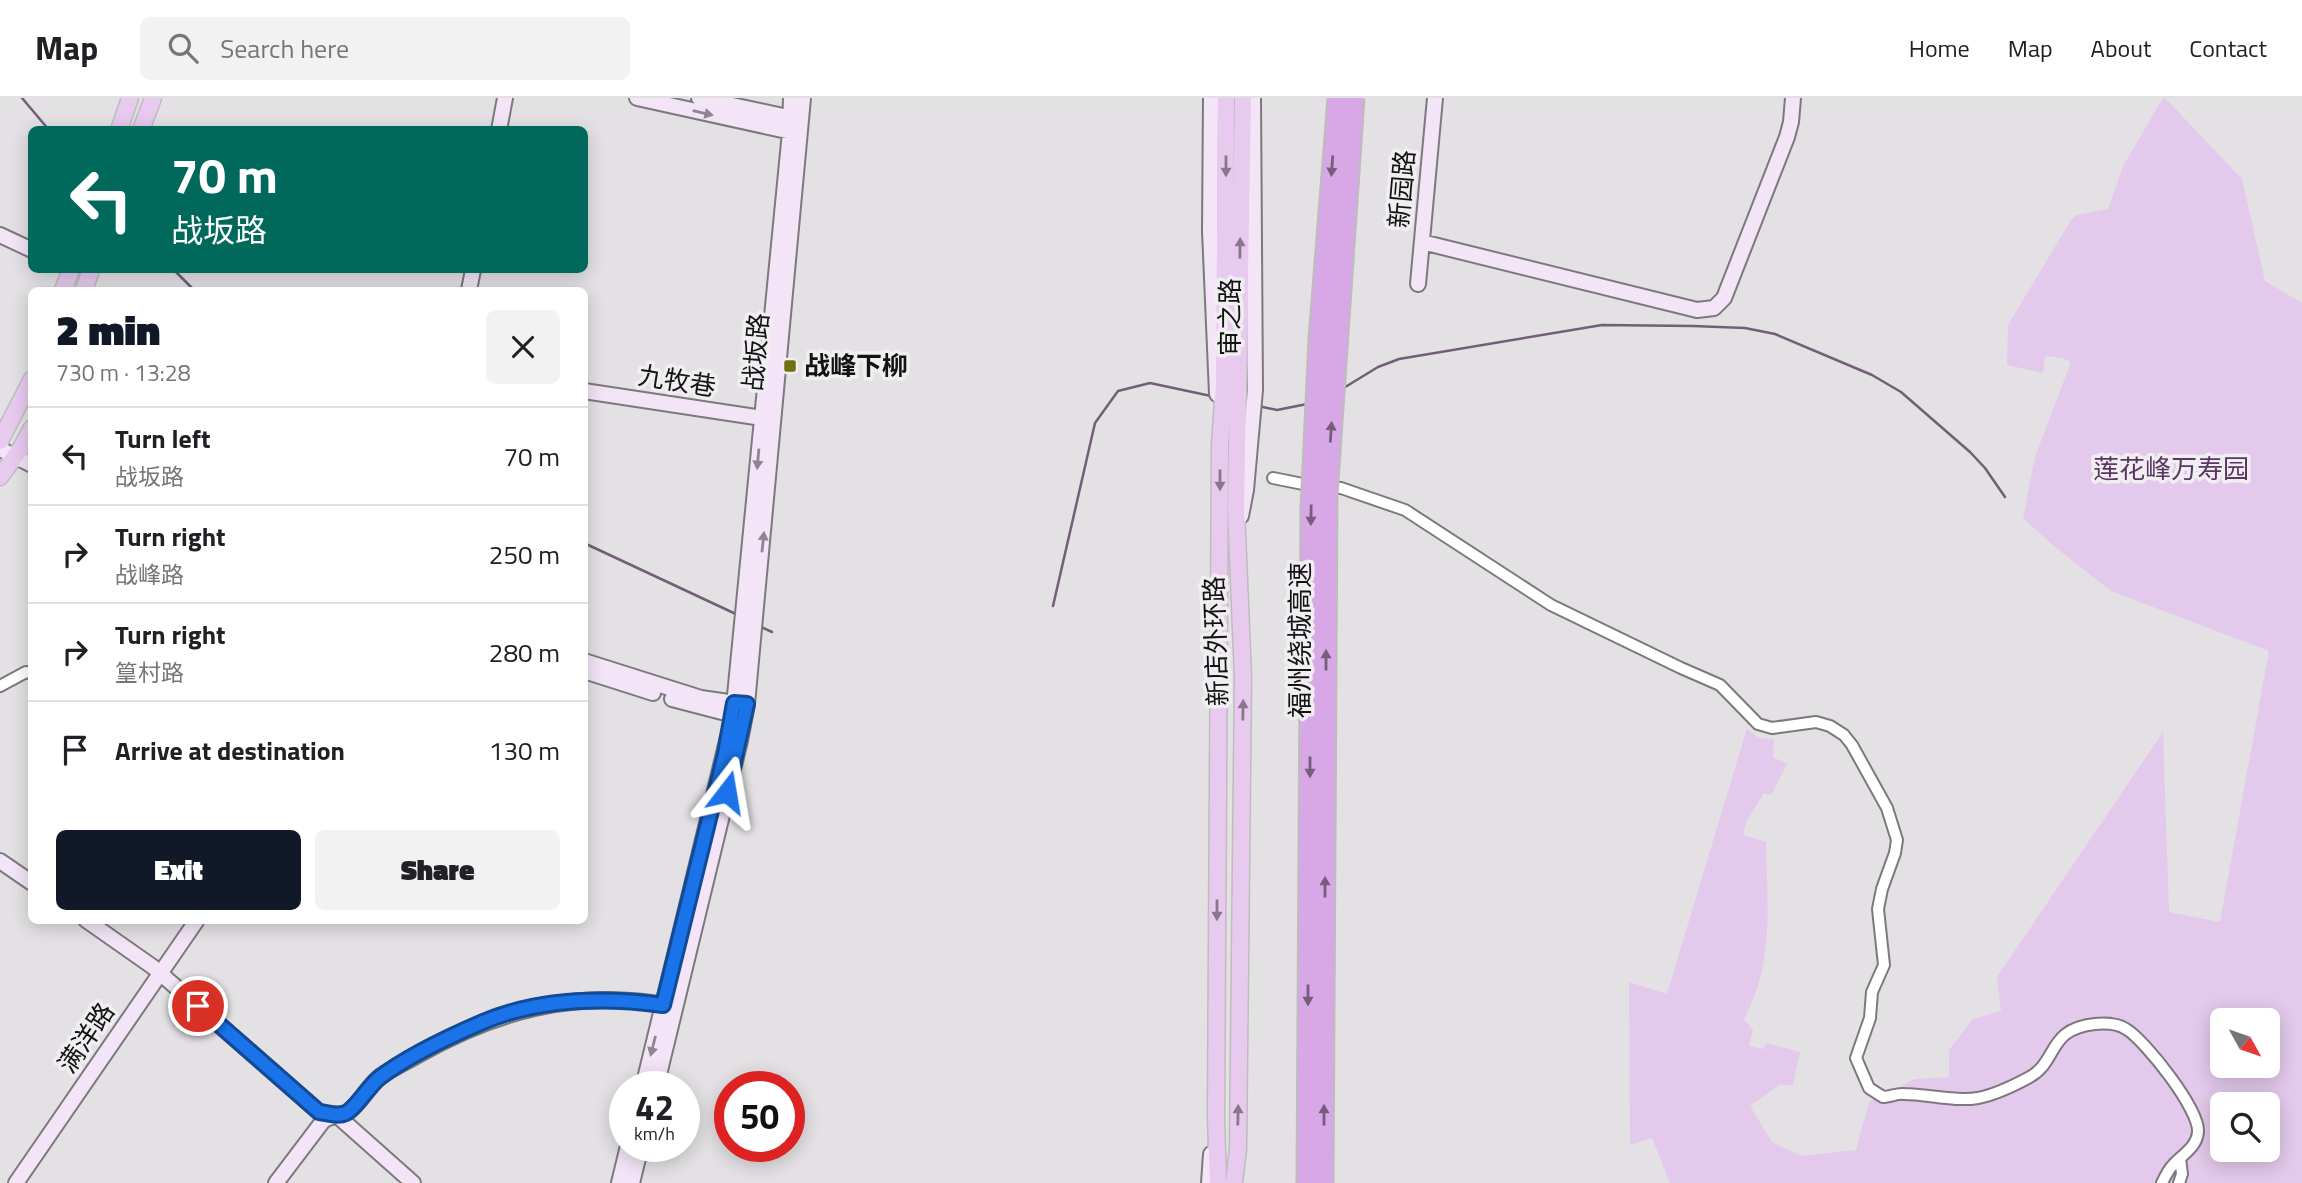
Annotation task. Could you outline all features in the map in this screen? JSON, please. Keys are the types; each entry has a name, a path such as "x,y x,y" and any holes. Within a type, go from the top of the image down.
{"highway":[{"name":"福州绕城高速","path":"1307,1183 1311,508 1319,339 1338,98"},
{"name":"福州绕城高速","path":"1323,1183 1327,496 1354,98"}],"main road":[{"path":"120,126 130,98"},
{"path":"142,126 153,98"},
{"path":"500,126 505,98"},
{"path":"637,98 796,126"},
{"path":"699,98 796,126"},
{"name":"战坂路","path":"750,607 796,126 791,98"},
{"name":"战坂路","path":"750,607 762,418 796,126 803,98"},
{"name":"审之路","path":"1211,98 1210,231 1217,385 1226,413"},
{"name":"新店外环路","path":"1226,98 1226,413 1237,534 1243,677 1238,1149 1234,1183"},
{"name":"新店外环路","path":"1218,1183 1216,1117 1220,444 1226,413 1243,98"},
{"name":"审之路","path":"1237,534 1246,490 1255,390 1253,98"},
{"name":"新园路","path":"1418,284 1435,98"},
{"path":"1422,242 1697,310 1714,308 1724,298 1787,137 1793,98"},
{"path":"0,235 28,248"},
{"path":"0,477 22,453 1,443 28,387"},
{"name":"九牧巷","path":"588,392 762,418"},
{"path":"659,1071 669,1006 739,710 750,607"},
{"path":"588,662 739,710"},
{"path":"588,672 700,708 739,710"},
{"path":"0,861 28,880"},
{"path":"92,924 157,970 319,1112 334,1115 347,1124 413,1183"},
{"name":"满洋路","path":"16,1183 157,970 184,924"},
{"name":"满洋路","path":"7,1183 157,970 194,924"},
{"path":"276,1183 323,1121 350,1111 372,1084 390,1071 493,1018 575,1001 613,1000 669,1006"},
{"path":"648,1071 669,1006"},
{"path":"1209,1183 1216,1117"},
{"path":"1238,1149 1240,1183"},
{"path":"619,1183 624,1162"},
{"path":"632,1183 637,1162"}],"street":[{"path":"1273,478 1341,488 1405,510 1551,605 1720,685 1762,726 1772,728 1816,722 1838,731 1852,745 1887,808 1897,840 1878,909 1884,965 1872,992 1870,1018 1856,1058 1869,1088 1883,1097 1900,1093 1983,1097 2034,1074 2045,1063 2056,1043 2070,1032 2091,1025 2113,1024 2134,1035 2177,1086 2193,1111 2198,1125 2197,1138 2171,1167 2162,1183"},
{"path":"0,686 28,673"},
{"path":"2179,1183 2182,1174 2180,1158"}],"green space":[{"name":"莲花峰万寿园","path":"2165,98 2242,179 2265,281 2302,303 2302,1183 1670,1183 1652,1138 1630,1145 1629,982 1667,994 1747,728 1758,738 1774,739 1773,757 1787,764 1771,795 1764,793 1746,822 1743,835 1766,842 1768,910 1761,976 1744,1019 1753,1030 1749,1046 1764,1049 1766,1043 1800,1052 1793,1085 1779,1085 1750,1106 1772,1142 1801,1156 1856,1150 1869,1102 1915,1079 1949,1077 1949,1050 1973,1019 2001,1011 1997,977 2163,732 2169,912 2220,922 2269,651 2111,591 2023,518 2035,457 2071,362 2045,356 2043,373 2007,365 2008,325 2071,220 2077,215 2108,209 2123,166"}],"waterway":[{"path":"22,98 46,126"},
{"path":"177,273 191,287"},
{"path":"1342,389 1378,367 1399,359 1602,325 1745,328 1775,334 1872,375 1901,392 1970,452 2005,497"},
{"path":"1053,606 1095,423 1118,391 1150,383 1211,396"},
{"path":"1258,406 1277,410 1307,404"},
{"path":"588,545 738,615"},
{"path":"759,626 772,632"}],"place":[{"name":"战峰下柳","path":"790,366"}],"route":[{"path":"198,1006 319,1112 334,1115 350,1111 381,1076 438,1044 493,1018 575,1001 613,1000 663,1005 725,754 734,703 747,704 727,792"}]}
